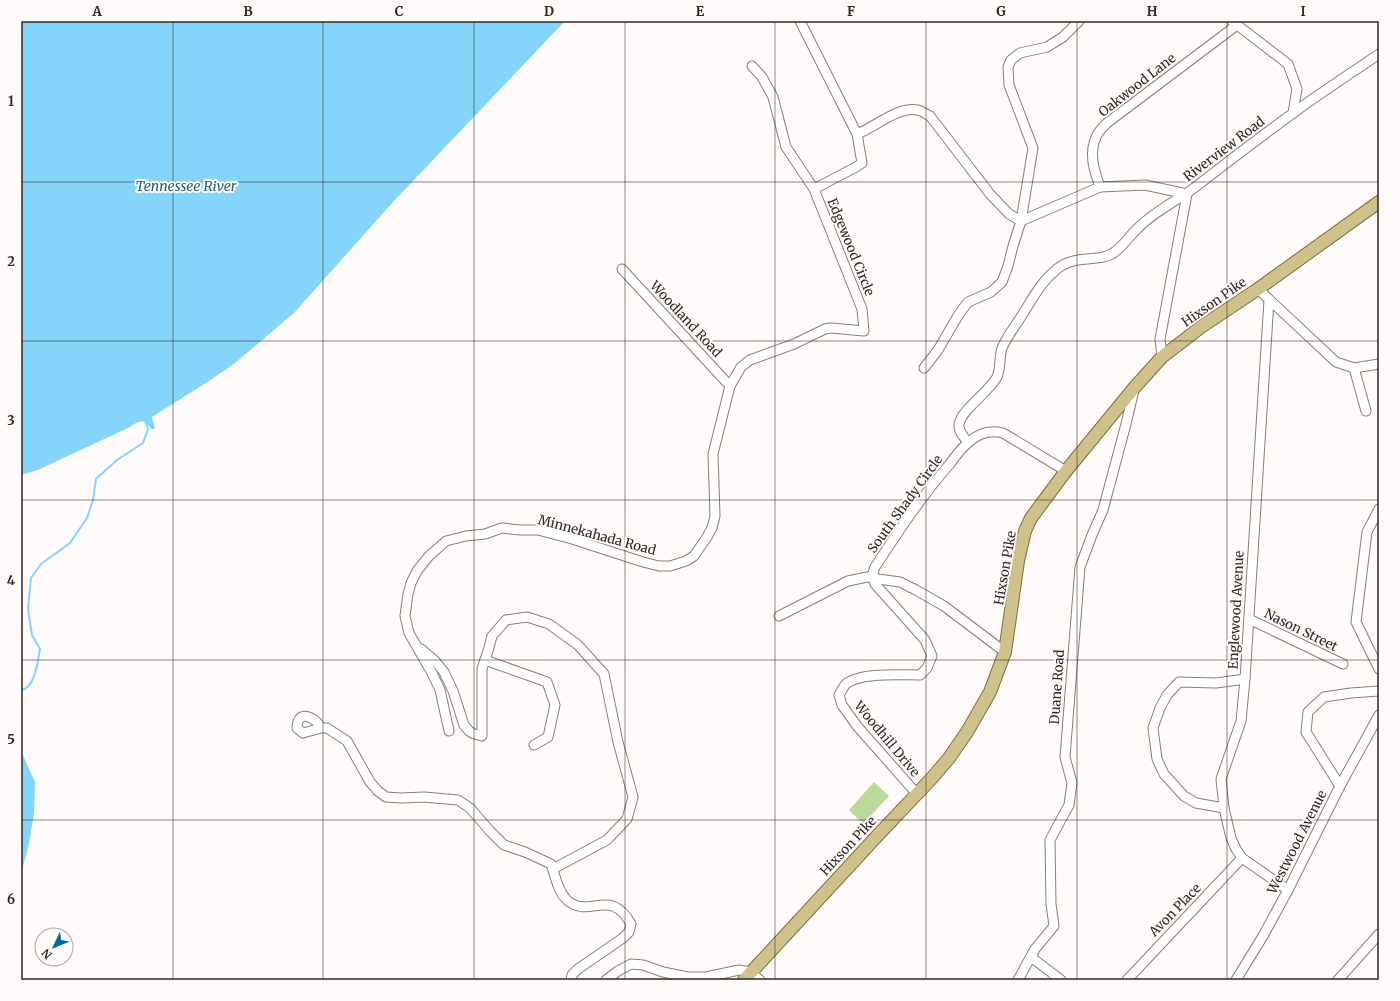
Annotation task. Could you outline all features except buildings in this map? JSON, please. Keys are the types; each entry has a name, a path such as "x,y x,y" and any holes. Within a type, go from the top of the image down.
{"main road":[{"name":"Hixson Pike","path":"752,977 878,835 949,758 967,732 990,692 1004,652 1018,561 1025,531 1031,518 1066,471 1134,388 1162,357 1201,327 1258,289 1379,202"}],"street":[{"path":"800,21 857,134 866,131 895,114 908,110 919,110 930,116 990,194 1009,214 1021,221"},
{"path":"924,368 938,350 959,314 968,302 991,292 1002,282 1021,221 1033,148 1009,85 1008,67 1011,60 1020,53 1047,47 1063,37 1079,21"},
{"path":"1235,23 1288,64 1297,89 1293,113"},
{"name":"Oakwood Lane","path":"1100,187 1092,165 1093,146 1097,134 1107,123 1235,23"},
{"name":"Riverview Road","path":"1162,357 1160,339 1187,194 1293,113 1379,54"},
{"path":"752,66 762,77 772,97 786,147 814,189"},
{"name":"Edgewood Circle","path":"857,134 862,163 814,189 862,310 864,331"},
{"path":"1021,221 1100,187 1145,184 1187,194"},
{"path":"968,442 961,435 959,426 962,417 983,395 997,377 1001,350 1008,335 1024,313 1033,295 1044,280 1058,268 1071,261 1109,256 1116,251 1139,226 1167,205 1187,194"},
{"name":"Woodland Road","path":"622,269 730,386"},
{"path":"1258,289 1336,362 1354,368 1379,364"},
{"name":"Englewood Avenue","path":"1269,300 1248,619 1246,679 1241,721 1221,779 1224,808 1231,838 1236,849 1242,858 1288,890"},
{"name":"Minnekahada Road","path":"449,731 440,690 410,633 405,616 408,594 417,571 429,556 446,542 466,536 485,534 502,528 538,530 659,566 670,566 686,561 694,556 712,528 715,516 714,454 730,386 741,367 750,360 794,344 825,329 831,328 864,331"},
{"path":"1354,368 1366,411"},
{"name":"Duane Road","path":"1018,980 1036,949 1054,926 1051,904 1050,840 1069,805 1072,783 1065,757 1080,567 1103,510 1134,388"},
{"name":"South Shady Circle","path":"872,576 875,567 921,499 968,442 987,432 993,431 1003,433 1066,471"},
{"path":"1379,509 1367,532 1356,622 1379,669"},
{"path":"780,616 848,581 872,576 878,580 900,582 944,606 1004,652"},
{"name":"Woodhill Drive","path":"872,576 876,584 924,640 932,656 927,668 920,675 877,675 857,679 846,684 839,695 842,705 857,726 917,794"},
{"path":"417,645 435,660 444,672 453,691 464,725 469,731 482,736 482,669 492,636 506,620 527,617 549,624 578,644 604,674 618,742 633,797 628,819 607,840 553,869"},
{"name":"Nason Street","path":"1248,619 1342,664"},
{"path":"485,660 547,682 555,705 548,737 534,745"},
{"path":"1224,808 1196,803 1184,796 1164,774 1157,759 1153,728 1160,708 1167,695 1179,682 1216,682 1246,679"},
{"path":"1340,786 1306,732 1308,712 1324,697 1379,690"},
{"name":"Westwood Avenue","path":"1236,980 1263,936 1288,890 1340,786 1379,715"},
{"path":"321,728 327,728 346,740 370,782 386,797 424,797 458,800 470,808 504,845 525,852 551,864 560,889 567,900 577,907 607,904 619,908 627,916 631,924 629,932 623,938 578,969 572,975 571,980"},
{"name":"Avon Place","path":"1127,980 1242,858"},
{"path":"1338,980 1378,936"},
{"path":"1031,957 1061,980"},
{"path":"606,980 631,964 643,965 663,972 688,977 706,977 739,970 752,977"},
{"path":"737,980 752,977"}],"green space":[{"path":"874,782 889,796 863,824 849,810"}],"water":[{"name":"Tennessee River","path":"21,21 565,21 393,202 294,313 235,363 152,417 155,429 151,429 144,422 139,422 38,470 21,475"},
{"path":"21,751 35,782 34,813 29,844 21,874"}],"waterway":[{"path":"21,690 30,685 33,679 40,649 32,635 28,609 31,578 41,564 70,543 87,518 93,500 96,479 117,460 143,443 148,429 145,421"}]}
